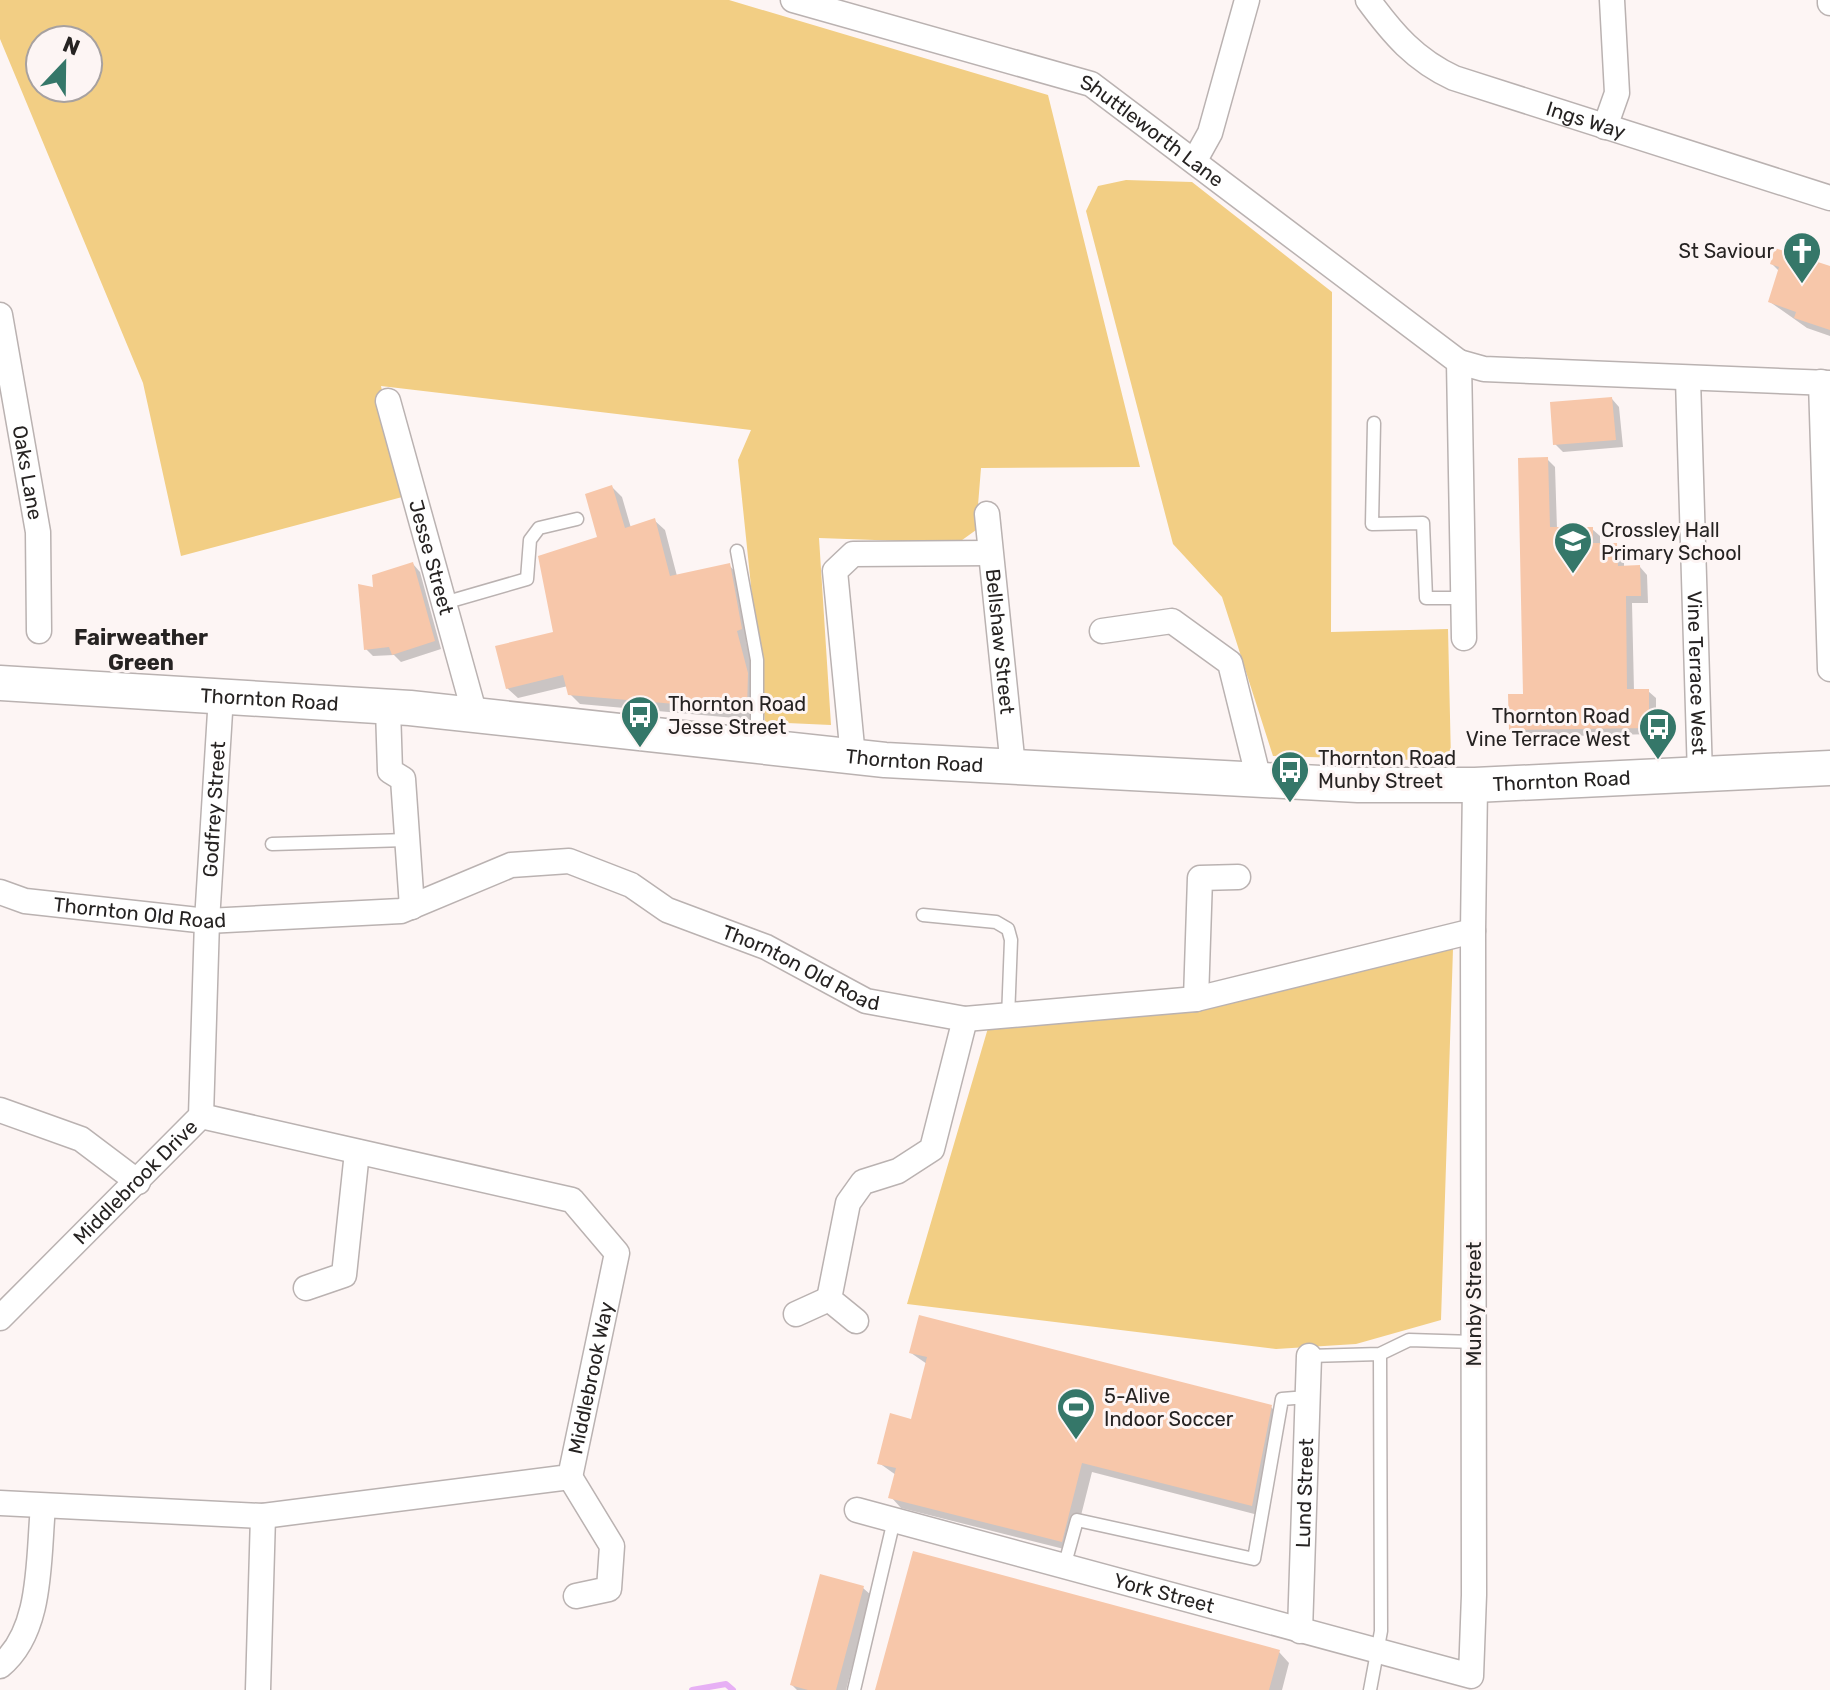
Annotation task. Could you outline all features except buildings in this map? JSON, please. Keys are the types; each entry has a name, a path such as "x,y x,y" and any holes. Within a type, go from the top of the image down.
{"main road":[{"name":"Thornton Road","path":"0,683 475,715 853,757 1358,785 1475,785 1830,768"}],"street":[{"name":"Shuttleworth Lane","path":"793,0 836,6 1091,84 1459,362 1484,369 1826,383"},
{"path":"1195,160 1210,133 1247,0"},
{"name":"Ings Way","path":"1368,0 1399,42 1431,67 1605,127 1830,198"},
{"path":"1605,127 1617,93 1612,0"},
{"name":"Oaks Lane","path":"0,315 11,426 38,532 39,631"},
{"path":"1459,362 1464,638"},
{"name":"Vine Terrace West","path":"1688,379 1700,776"},
{"path":"1826,383 1830,669"},
{"name":"Jesse Street","path":"388,401 475,715"},
{"name":"Bellshaw Street","path":"987,514 1013,767"},
{"path":"853,757 835,571 853,554 990,553"},
{"path":"1102,631 1172,621 1230,663 1259,780"},
{"name":"Godfrey Street","path":"207,921 221,696"},
{"path":"388,709 390,771 403,779 412,907"},
{"path":"1473,931 1475,785"},
{"name":"Thornton Old Road","path":"0,892 25,901 207,921 401,911 511,865 569,861 631,885 667,910 766,947 866,1001 965,1019 1008,1018 1196,999 1473,931"},
{"path":"1196,999 1200,878 1238,877"},
{"name":"Middlebrook Drive","path":"0,1318 201,1116 207,921"},
{"name":"Munby Street","path":"1471,1676 1473,931"},
{"path":"829,1299 848,1203 863,1182 898,1171 932,1149 965,1019"},
{"path":"0,1110 81,1139 138,1182"},
{"name":"Middlebrook Way","path":"0,1503 263,1516 570,1477 617,1253 572,1200 201,1116"},
{"path":"306,1288 344,1275 357,1152"},
{"path":"796,1314 829,1299"},
{"path":"829,1299 856,1321"},
{"name":"Lund Street","path":"1300,1631 1309,1356"},
{"path":"570,1477 612,1546 609,1589 576,1596"},
{"path":"0,1666 17,1652 34,1601 43,1507"},
{"name":"York Street","path":"857,1510 1471,1676"},
{"path":"258,1690 263,1516"}],"lane":[{"path":"1374,423 1372,524 1423,523 1426,598 1463,598"},
{"path":"444,603 527,579 530,540 539,528 577,519"},
{"path":"737,551 757,660 757,746"},
{"path":"272,844 407,840"},
{"path":"923,915 996,922 1008,929 1011,940 1008,1018"},
{"path":"1309,1356 1380,1354 1409,1340 1474,1342"},
{"path":"1370,1690 1381,1631 1380,1354"},
{"path":"1064,1567 1077,1520 1254,1559 1282,1399 1307,1397"},
{"path":"854,1690 894,1520"}],"shaded area":[{"path":"0,0 729,0 1048,95 1140,467 981,468 976,530 958,543 819,538 831,725 765,722 738,460 751,430 381,386 406,496 181,556 143,383 27,104 104,104 104,24 24,24 24,97 0,39"},
{"path":"1126,180 1192,182 1332,292 1331,632 1448,629 1451,761 1273,756 1222,597 1173,544 1086,211 1098,186"},
{"path":"1453,949 1441,1320 1356,1344 1276,1349 907,1304 988,1028 1183,1012"}],"waterway":[{"path":"692,1690 726,1684 733,1690"}],"place":[{"name":"St Saviour","path":"1802,285"},
{"name":"Crossley Hall Primary School","path":"1573,575"},
{"name":"Thornton Road Jesse Street","path":"640,749"},
{"name":"Thornton Road Vine Terrace West","path":"1658,761"},
{"name":"Thornton Road Munby Street","path":"1290,804"},
{"name":"5-Alive Indoor Soccer","path":"1076,1441"}],"district":[{"name":"Fairweather Green","path":"141,650"}]}
